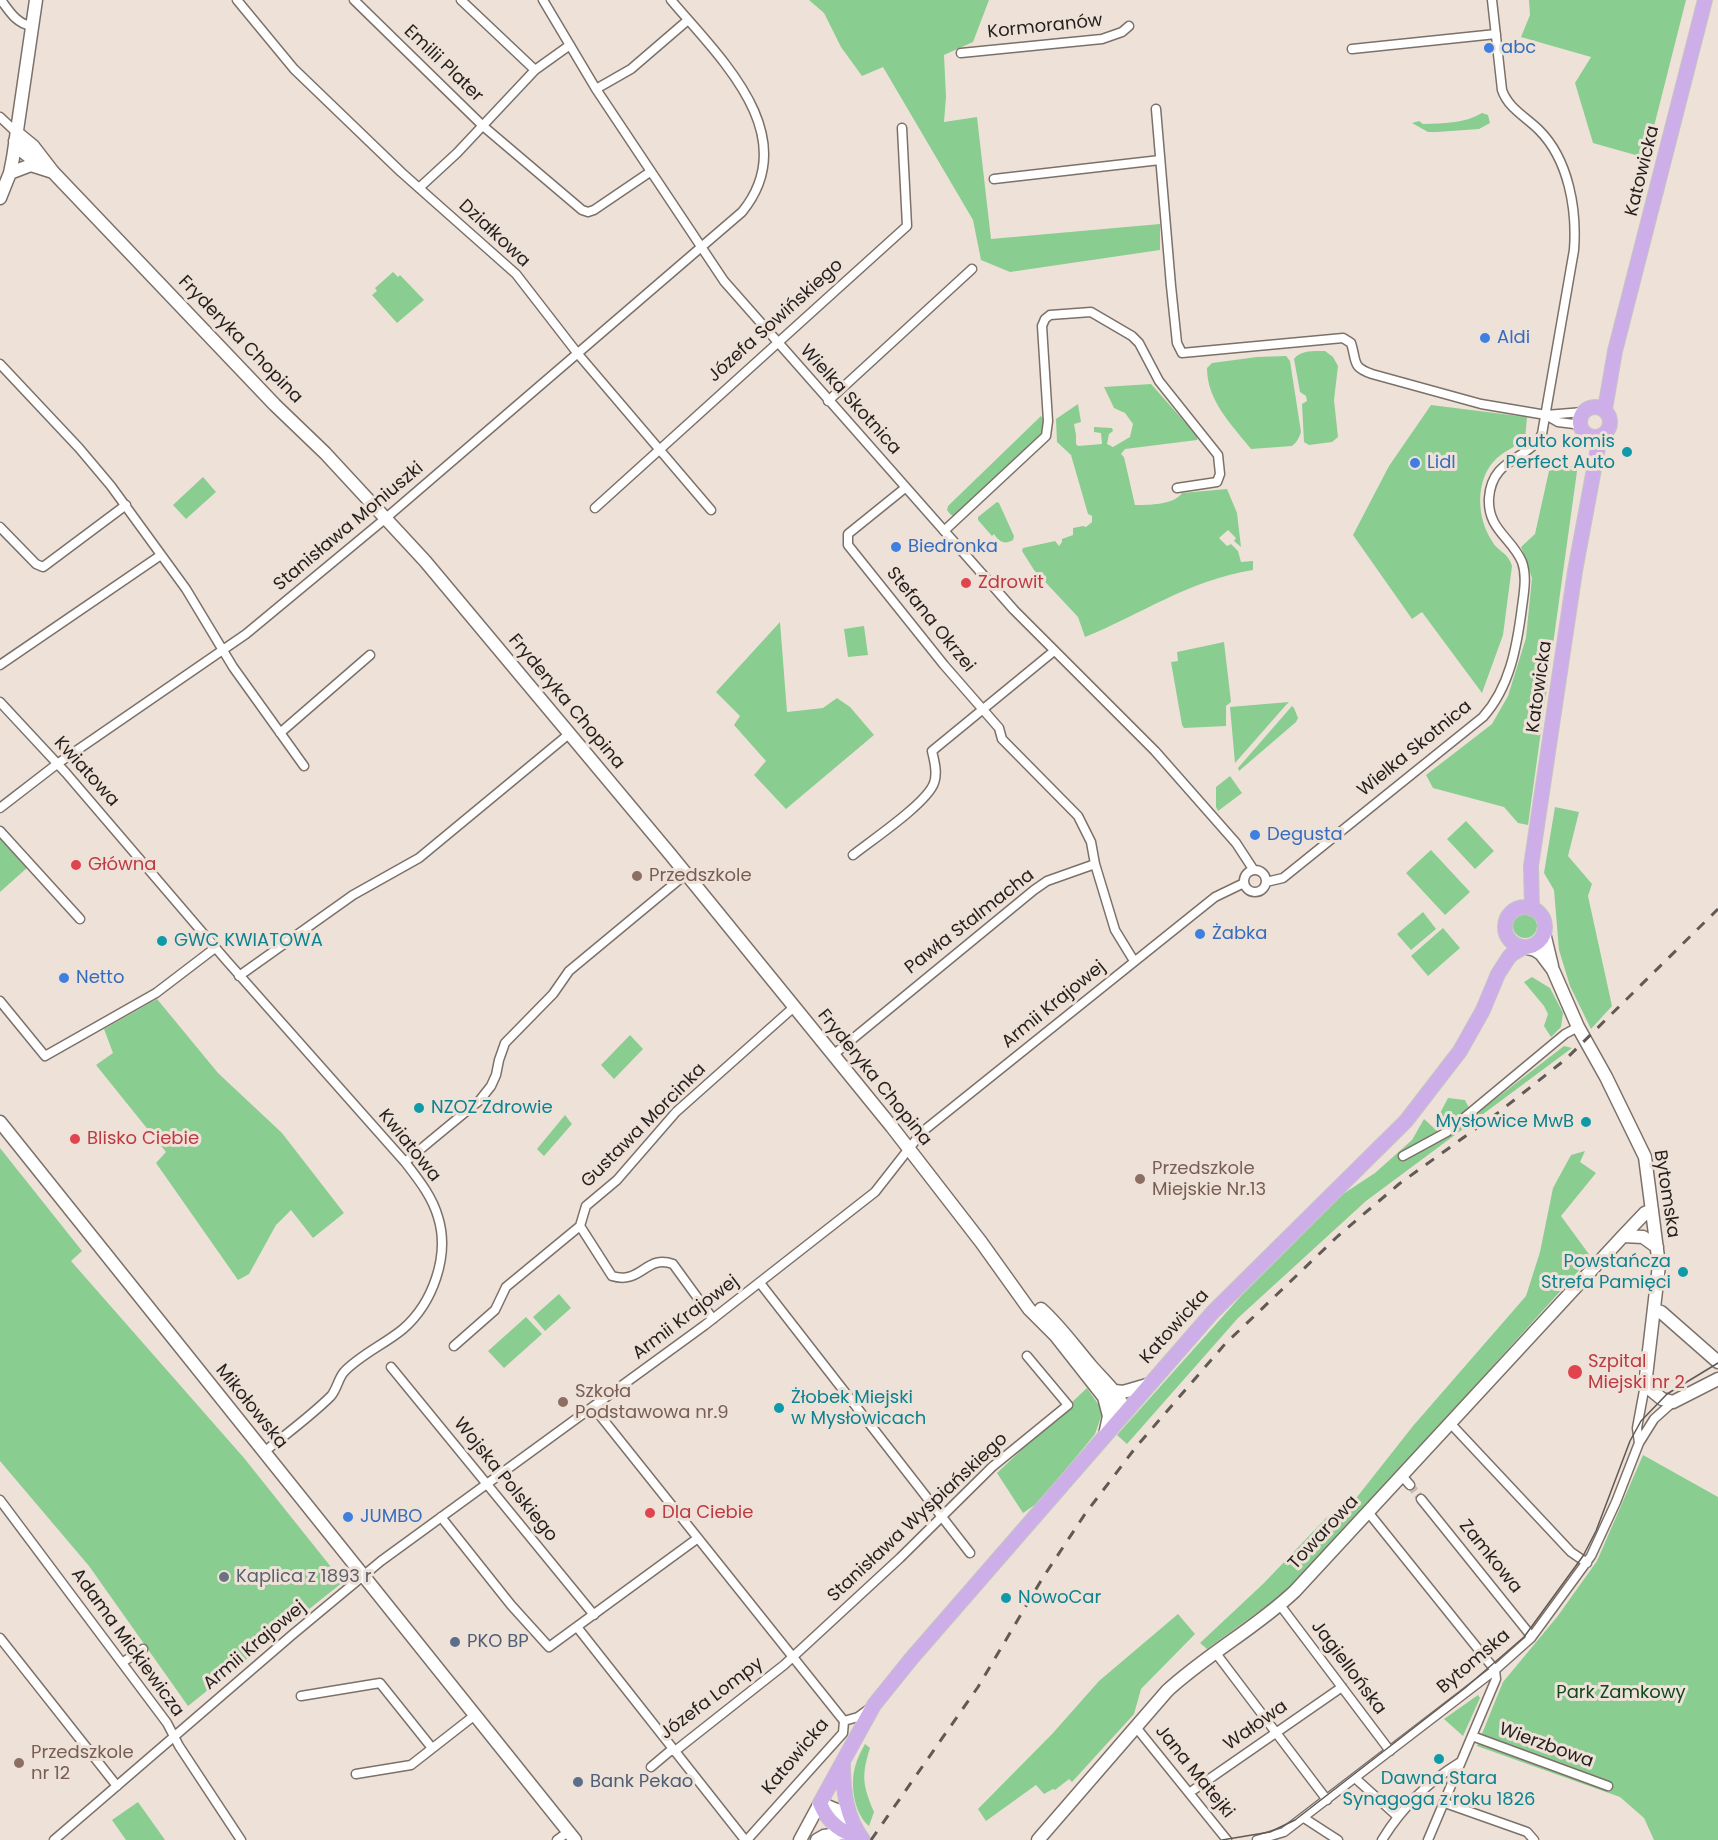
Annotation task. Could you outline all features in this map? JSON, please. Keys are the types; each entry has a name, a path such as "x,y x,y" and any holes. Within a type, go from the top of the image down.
{"main road":[{"name":"Katowicka","path":"1593,409 1602,379 1615,351 1705,0"},
{"path":"1593,409 1610,417 1611,424 1607,432 1589,433 1580,419 1593,409"},
{"name":"Katowicka","path":"1532,909 1531,866 1584,513 1589,433"},
{"name":"Katowicka","path":"1517,909 1531,866"},
{"path":"1517,909 1532,909 1544,921 1544,933 1537,944 1524,947 1512,943 1508,938 1505,924 1508,918 1517,909"},
{"name":"Katowicka","path":"1498,974 1501,953 1508,938"},
{"name":"Katowicka","path":"820,1803 874,1705 911,1659 1147,1385 1245,1279 1406,1121 1460,1051 1483,1010 1498,974 1512,954 1524,947"},
{"path":"843,1760 848,1828"},
{"path":"820,1803 824,1814 833,1825 848,1828 863,1840"}],"street":[{"path":"2,0 22,24 32,26"},
{"path":"0,198 10,173 36,0"},
{"name":"Działkowa","path":"237,0 294,69 419,188 510,268 578,354 711,510"},
{"name":"Emilii Plater","path":"354,0 483,126 575,206 588,212 594,210 650,172"},
{"path":"461,0 535,70"},
{"name":"Wielka Skotnica","path":"543,0 596,89 724,281 1014,610 1155,750 1236,843 1254,869"},
{"name":"Stanisława Moniuszki","path":"0,808 57,764 223,651 386,518 742,212 752,198 762,170 763,145 757,117 745,90 671,0"},
{"name":"Wielka Skotnica","path":"1266,882 1283,879 1359,816 1470,730 1496,700 1509,670 1517,643 1525,581 1524,572 1518,555 1493,522 1489,497 1501,468 1537,443 1542,434 1574,250 1575,221 1571,194 1552,146 1540,131 1505,99 1502,90 1492,0"},
{"path":"596,89 631,69 688,20"},
{"name":"Kormoranów","path":"961,53 1102,39 1122,32 1129,26"},
{"path":"1352,49 1496,34"},
{"name":"Emilii Plater","path":"419,188 483,126 535,70 570,45"},
{"path":"1156,109 1161,140 1160,160 1177,343 1182,353 1343,338 1351,343 1355,365 1363,371 1462,400 1546,415 1593,409"},
{"path":"0,117 16,137"},
{"name":"Józefa Sowińskiego","path":"595,508 907,226 902,128"},
{"name":"Fryderyka Chopina","path":"16,137 33,146 47,169 275,405 325,453 425,561 686,874 909,1149 1029,1309 1110,1394"},
{"path":"994,179 1160,160"},
{"path":"10,173 31,165 47,169"},
{"path":"828,401 972,269"},
{"path":"944,531 1046,436 1048,421 1042,326 1050,315 1091,312 1132,336 1139,343 1159,381 1218,455 1220,474 1217,482 1177,488"},
{"path":"0,364 80,448 126,505 186,589 223,651 304,766"},
{"path":"1546,415 1558,422 1574,424 1589,433"},
{"name":"Stefana Okrzei","path":"905,488 848,534 848,545 981,709"},
{"path":"0,527 36,564 43,567 126,505"},
{"path":"0,665 161,555"},
{"path":"853,855 920,802 934,784 935,770 932,750 1054,651"},
{"path":"280,733 370,654"},
{"name":"Kwiatowa","path":"0,702 57,764 239,976 405,1162 426,1192 439,1218 441,1249 432,1290 419,1311 408,1324 347,1370 331,1396 264,1452"},
{"path":"981,709 999,728 1002,739 1078,816 1090,843 1115,930 1134,961"},
{"path":"239,976 353,895 426,854 569,734"},
{"path":"0,831 80,919"},
{"name":"Pawła Stalmacha","path":"833,1055 1034,890 1047,881 1095,864"},
{"path":"1254,869 1264,874 1266,882 1263,888 1256,892 1248,890 1244,883 1245,874 1254,869"},
{"path":"405,1162 480,1100 496,1076 505,1043 553,994 569,971 686,874"},
{"name":"Armii Krajowej","path":"54,1840 364,1576 760,1283 875,1192 922,1132 1215,897 1244,883"},
{"name":"Bytomska","path":"1544,933 1553,970 1578,1027 1606,1077 1645,1157 1659,1265 1645,1385 1637,1428 1639,1443"},
{"name":"Bytomska","path":"1524,947 1541,954 1553,970"},
{"path":"0,1001 45,1056 156,993 215,948"},
{"name":"Gustawa Morcinka","path":"454,1346 495,1310 506,1287 580,1226 586,1206 617,1180 676,1112 794,1007"},
{"path":"1403,1156 1447,1131 1565,1034 1578,1027"},
{"name":"Mikołowska","path":"0,1122 572,1836"},
{"name":"Towarowa","path":"1038,1840 1167,1691 1215,1652 1281,1605 1368,1512 1406,1481 1450,1423 1623,1236 1645,1213 1652,1210"},
{"path":"580,1226 612,1276 623,1279 633,1276 657,1261 665,1260 673,1263 713,1319"},
{"path":"1623,1236 1643,1237 1657,1247"},
{"path":"760,1283 970,1553"},
{"name":"Fryderyka Chopina","path":"1014,1287 1050,1317 1074,1344 1124,1412"},
{"path":"1645,1385 1662,1399 1673,1402 1716,1380 1716,1361 1661,1312 1655,1310"},
{"name":"Fryderyka Chopina","path":"1050,1317 1056,1336"},
{"name":"Fryderyka Chopina","path":"1056,1336 1065,1338 1074,1344"},
{"name":"Stanisława Wyspiańskiego","path":"792,1657 900,1558 992,1467 1068,1405 1027,1356"},
{"name":"Wojska Polskiego","path":"391,1367 594,1615"},
{"path":"1105,1435 1110,1394 1147,1385"},
{"name":"Bytomska","path":"1258,1840 1284,1832 1304,1818 1495,1670 1531,1638 1587,1563 1616,1502 1639,1443 1654,1419 1673,1402"},
{"path":"594,1408 844,1721"},
{"path":"1450,1423 1570,1551 1587,1563"},
{"name":"Zamkowa","path":"1421,1499 1531,1638"},
{"name":"Adama Mickiewicza","path":"0,1500 167,1723 241,1840"},
{"path":"1368,1512 1495,1670 1496,1679 1428,1840"},
{"path":"441,1517 549,1647 698,1538"},
{"name":"Jagiellońska","path":"1281,1605 1390,1751"},
{"path":"577,1627 746,1840"},
{"path":"0,1638 117,1786"},
{"path":"123,1662 143,1649"},
{"path":"1215,1652 1327,1800"},
{"name":"Józefa Lompy","path":"651,1767 670,1751 675,1751 792,1657"},
{"path":"301,1696 381,1683 432,1748"},
{"name":"Wałowa","path":"1189,1793 1342,1687"},
{"name":"Katowicka","path":"746,1840 843,1733 844,1721 858,1717 874,1705"},
{"path":"356,1774 411,1765 475,1715"},
{"name":"Jana Matejki","path":"1136,1726 1227,1840"},
{"name":"Wierzbowa","path":"1472,1736 1608,1786"},
{"path":"1382,1840 1397,1816 1420,1793 1460,1763"},
{"path":"1355,1778 1397,1816"},
{"path":"800,1840 820,1803"},
{"path":"1445,1803 1527,1832 1534,1840"},
{"path":"1304,1818 1338,1840"},
{"path":"817,1840 848,1828"},
{"path":"557,1840 572,1836"}],"green space":[{"path":"809,0 989,0 973,42 944,55 946,97 944,122 977,117 991,239 1160,224 1160,250 1010,272 981,260 973,220 883,67 862,76 841,47 824,13"},
{"path":"1529,0 1686,0 1646,158 1593,143 1575,83 1591,57 1521,37 1530,15"},
{"path":"1482,113 1488,115 1490,123 1479,129 1428,132 1412,123 1419,121 1423,124 1453,122"},
{"path":"393,272 398,277 400,275 424,300 397,323 372,295 377,291 375,288"},
{"path":"1325,351 1333,357 1338,366 1334,400 1338,437 1332,442 1309,445 1304,442 1302,404 1307,401 1306,396 1300,392 1294,359 1304,353"},
{"path":"1286,356 1290,361 1301,432 1292,446 1251,449 1216,402 1208,380 1207,368 1212,363"},
{"path":"1151,384 1198,437 1197,440 1125,449 1121,454 1124,457 1135,505 1167,502 1182,493 1227,489 1237,513 1241,547 1234,541 1236,538 1228,530 1219,538 1227,546 1231,544 1238,551 1241,562 1253,561 1253,570 1229,575 1186,590 1085,637 1078,617 1034,570 1022,551 1023,548 1055,541 1059,546 1062,539 1073,535 1073,528 1086,527 1092,522 1071,455 1057,442 1056,419 1078,404 1081,422 1074,424 1076,444 1078,446 1102,444 1101,433 1094,432 1094,427 1112,428 1113,431 1109,434 1107,444 1113,447 1130,437 1133,424 1125,413 1114,408 1104,387"},
{"path":"1431,405 1527,417 1525,440 1497,458 1490,466 1480,498 1483,521 1487,531 1494,545 1508,558 1512,566 1503,635 1482,693 1422,612 1412,619 1353,535 1389,466"},
{"path":"1041,416 1044,420 1041,436 957,513 953,516 950,514 947,510 948,506"},
{"path":"1578,464 1528,825 1518,823 1504,807 1433,788 1426,775 1492,724 1508,696 1526,638 1532,578 1521,547 1535,534 1549,471"},
{"path":"203,477 216,492 186,519 173,505"},
{"path":"997,502 1014,536 1010,542 1002,542 994,534 992,536 978,520 978,517"},
{"path":"780,622 787,712 823,708 837,698 850,707 874,735 786,809 754,775 766,761 734,725 740,716 716,692"},
{"path":"864,626 868,655 848,657 844,629"},
{"path":"1224,642 1231,702 1226,706 1226,726 1184,728 1171,662 1178,661 1177,652"},
{"path":"1289,702 1286,705 1235,763 1230,707"},
{"path":"1292,706 1298,718 1296,722 1239,771 1238,768"},
{"path":"1230,776 1242,793 1218,811 1216,787"},
{"path":"1555,807 1579,812 1568,856 1592,884 1588,896 1612,1006 1591,1029 1570,986 1559,950 1554,890 1544,873"},
{"path":"1466,821 1494,851 1475,869 1447,839"},
{"path":"0,838 28,867 0,892"},
{"path":"1431,850 1470,892 1445,915 1406,873"},
{"path":"1423,912 1436,929 1411,950 1397,934"},
{"path":"1525,914 1534,917 1537,926 1534,935 1525,938 1516,935 1513,926 1516,917"},
{"path":"1443,928 1460,948 1428,976 1411,956"},
{"path":"1532,977 1550,988 1563,1013 1561,1027 1551,1037 1544,1026 1548,1014 1524,982"},
{"path":"157,999 218,1073 282,1133 344,1213 313,1238 291,1210 276,1225 249,1274 238,1280 156,1163 166,1152 96,1065 113,1053 104,1029"},
{"path":"630,1035 643,1049 614,1079 601,1065"},
{"path":"1564,1046 1572,1048 1366,1201 1238,1318 1127,1444 1117,1435 1241,1296 1343,1194 1375,1173 1412,1140 1424,1119 1445,1138"},
{"path":"1448,1098 1465,1100 1469,1108 1441,1128 1437,1119"},
{"path":"565,1115 572,1124 544,1156 537,1149"},
{"path":"0,1148 82,1251 71,1261 244,1458 343,1582 188,1706 89,1566 0,1461"},
{"path":"1585,1151 1580,1162 1596,1173 1561,1216 1591,1257 1338,1538 1280,1596 1207,1649 1200,1643 1264,1583 1327,1517 1346,1511 1413,1426 1526,1296 1540,1252 1553,1188 1571,1155"},
{"path":"559,1294 571,1308 545,1331 533,1317"},
{"path":"526,1317 542,1334 504,1368 488,1351"},
{"path":"1087,1388 1103,1411 1095,1434 1039,1502 1023,1513 997,1473"},
{"name":"Park Zamkowy","path":"1643,1455 1718,1497 1718,1840 1654,1840 1644,1818 1620,1797 1477,1746 1503,1682 1557,1617 1597,1561"},
{"path":"1178,1614 1195,1634 1141,1689 1134,1714 1072,1782 1069,1779 1055,1790 1044,1794 1036,1785 986,1821 978,1809 1053,1733 1099,1681"},
{"path":"1478,1695 1480,1698 1463,1736 1444,1719"},
{"path":"865,1744 870,1748 864,1781 874,1812 869,1826 860,1814 853,1790 855,1767"},
{"path":"138,1802 165,1840 126,1840 112,1820"}],"tunnel":[{"path":"1410,1485 1421,1499"}],"tram line":[{"path":"1222,1840 1270,1832 1295,1820 1465,1688 1524,1637 1583,1556 1596,1531 1630,1441 1641,1421 1667,1394 1718,1363"}],"railway":[{"path":"871,1840 978,1687 1042,1579 1085,1514 1136,1447 1225,1344 1338,1236 1399,1184 1499,1112 1566,1059 1718,909"}],"place":[{"name":"abc","path":"1489,48"},
{"name":"Aldi","path":"1485,338"},
{"name":"auto komis Perfect Auto","path":"1627,452"},
{"name":"Lidl","path":"1415,463"},
{"name":"Biedronka","path":"896,547"},
{"name":"Zdrowit","path":"966,583"},
{"name":"Degusta","path":"1255,835"},
{"name":"Główna","path":"76,865"},
{"name":"Przedszkole","path":"637,876"},
{"name":"Żabka","path":"1200,934"},
{"name":"GWC KWIATOWA","path":"162,941"},
{"name":"Netto","path":"64,978"},
{"name":"NZOZ Zdrowie","path":"419,1108"},
{"name":"Mysłowice MwB","path":"1586,1122"},
{"name":"Blisko Ciebie","path":"75,1139"},
{"name":"Przedszkole Miejskie Nr.13","path":"1140,1179"},
{"name":"Powstańcza Strefa Pamięci","path":"1683,1272"},
{"name":"Szpital Miejski nr 2","path":"1575,1372"},
{"name":"Szkoła Podstawowa nr.9","path":"563,1402"},
{"name":"Żłobek Miejski w Mysłowicach","path":"779,1408"},
{"name":"Dla Ciebie","path":"650,1513"},
{"name":"JUMBO","path":"348,1517"},
{"name":"Kaplica z 1893 r","path":"224,1577"},
{"name":"NowoCar","path":"1006,1598"},
{"name":"PKO BP","path":"455,1642"},
{"name":"Dawna Stara Synagoga z roku 1826","path":"1439,1759"},
{"name":"Przedszkole nr 12","path":"19,1763"},
{"name":"Bank Pekao","path":"578,1782"}]}
